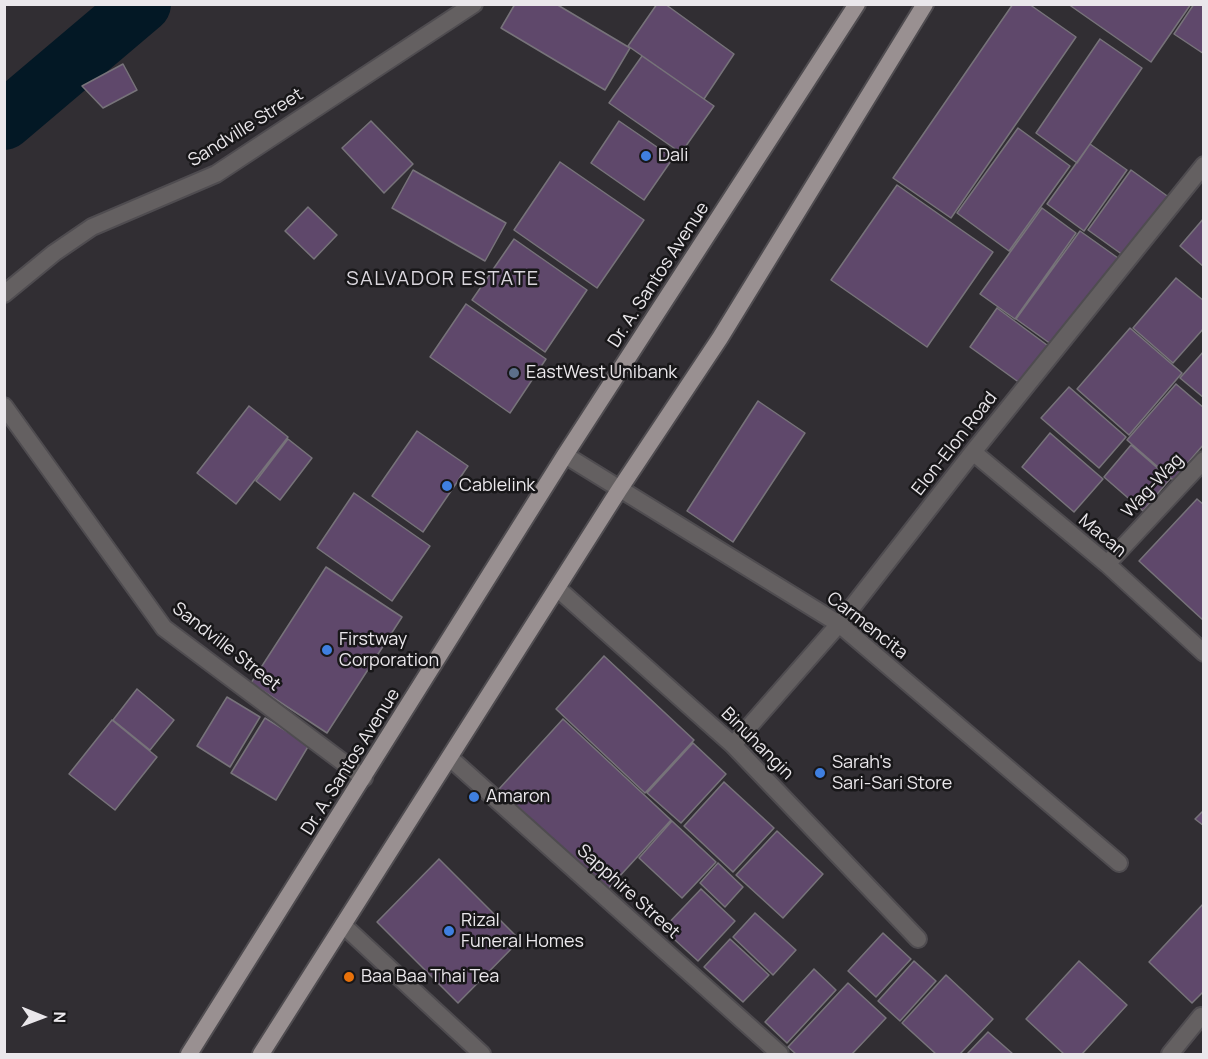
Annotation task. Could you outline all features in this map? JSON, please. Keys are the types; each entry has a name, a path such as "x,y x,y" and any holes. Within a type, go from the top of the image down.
{"main road":[{"name":"Dr. A. Santos Avenue","path":"189,1054 566,455 856,4"},
{"path":"261,1054 619,490 720,338 925,4"}],"street":[{"name":"Sandville Street","path":"4,294 54,253 92,227 216,174 474,4"},
{"name":"Elon-Elon Road","path":"733,745 839,624 973,452 1203,165"},
{"name":"Sandville Street","path":"4,406 164,628 364,778"},
{"name":"Macan","path":"973,452 1107,564 1203,653"},
{"name":"Carmencita","path":"566,455 619,490 839,624 1119,863"},
{"name":"Wag-Wag","path":"1107,564 1203,460"},
{"name":"Binuhangin","path":"557,588 733,745 918,939"},
{"name":"Sapphire Street","path":"450,758 770,1051"},
{"path":"343,925 482,1054"},
{"path":"1170,1054 1201,1016"}],"building":[{"path":"515,4 556,4 630,48 605,90 501,28"},
{"path":"657,4 665,4 734,54 704,99 628,46"},
{"path":"1013,4 1029,4 1076,37 951,218 893,178"},
{"path":"1068,4 1191,4 1151,62"},
{"path":"1194,4 1204,4 1204,54 1174,34"},
{"path":"1100,39 1142,68 1077,163 1036,133"},
{"path":"642,56 714,106 681,153 609,103"},
{"path":"123,64 137,90 103,108 82,86"},
{"path":"371,121 413,164 384,193 342,148"},
{"path":"619,121 673,158 644,200 591,163"},
{"path":"1018,128 1070,166 1009,251 957,213"},
{"path":"1090,144 1127,170 1084,231 1047,204"},
{"path":"560,162 644,220 597,288 514,230"},
{"path":"413,170 506,223 485,261 392,208"},
{"path":"1131,170 1170,198 1127,258 1088,230"},
{"path":"897,185 993,252 927,347 831,280"},
{"path":"308,207 337,235 314,259 285,231"},
{"path":"1042,208 1076,233 1015,319 980,294"},
{"path":"1204,218 1204,267 1180,246"},
{"path":"1080,231 1118,258 1055,347 1016,319"},
{"path":"514,239 587,290 545,352 472,300"},
{"path":"1176,278 1204,301 1204,328 1173,363 1133,328"},
{"path":"466,304 546,359 510,413 430,357"},
{"path":"997,308 1051,348 1024,386 970,347"},
{"path":"1130,328 1182,373 1129,435 1077,389"},
{"path":"1204,351 1204,398 1180,378"},
{"path":"1176,384 1204,408 1204,444 1173,480 1127,440"},
{"path":"1069,387 1126,437 1099,468 1041,418"},
{"path":"758,401 805,433 733,542 687,511"},
{"path":"249,406 288,437 236,504 197,473"},
{"path":"417,431 468,466 423,532 372,496"},
{"path":"1050,433 1103,479 1074,512 1022,467"},
{"path":"288,439 312,458 280,500 256,481"},
{"path":"1131,445 1170,479 1143,511 1104,477"},
{"path":"354,493 430,546 392,601 317,548"},
{"path":"1197,499 1204,505 1204,621 1139,561"},
{"name":"Firstway Corporation","path":"326,567 402,617 327,733 251,683"},
{"path":"604,656 694,740 645,793 556,709"},
{"path":"137,689 174,720 150,750 113,720"},
{"path":"227,697 260,717 230,767 197,746"},
{"path":"265,718 309,745 276,800 231,773"},
{"path":"563,719 671,820 607,890 499,789"},
{"path":"112,720 157,757 115,810 69,774"},
{"path":"693,743 726,774 681,823 647,793"},
{"path":"724,782 774,828 733,872 684,826"},
{"path":"1204,810 1204,826 1195,819"},
{"path":"672,821 716,862 682,898 639,858"},
{"path":"777,831 823,874 783,918 736,875"},
{"name":"Rizal Funeral Homes","path":"439,859 520,940 458,1003 377,922"},
{"path":"718,863 743,887 725,907 700,883"},
{"path":"701,889 735,921 698,961 663,929"},
{"path":"1204,903 1204,991 1192,1003 1149,962"},
{"path":"755,913 796,950 773,975 733,937"},
{"path":"883,933 911,959 876,997 848,971"},
{"path":"730,939 769,975 743,1002 704,967"},
{"path":"914,961 936,981 900,1021 878,1001"},
{"path":"1079,961 1127,1005 1082,1054 1064,1054 1026,1019"},
{"path":"814,969 836,990 787,1043 765,1022"},
{"path":"946,975 993,1019 960,1054 936,1054 902,1023"},
{"path":"848,983 886,1018 852,1054 796,1054 788,1047"},
{"path":"988,1032 1013,1054 967,1054"}],"waterway":[{"path":"4,121 142,4"}],"place":[{"name":"Dali","path":"646,156"},
{"name":"EastWest Unibank","path":"514,373"},
{"name":"Cablelink","path":"447,486"},
{"name":"Firstway Corporation","path":"327,650"},
{"name":"Sarah's Sari-Sari Store","path":"820,773"},
{"name":"Amaron","path":"474,797"},
{"name":"Rizal Funeral Homes","path":"449,931"},
{"name":"Baa Baa Thai Tea","path":"349,977"}],"district":[{"name":"SALVADOR ESTATE","path":"443,279"}]}
